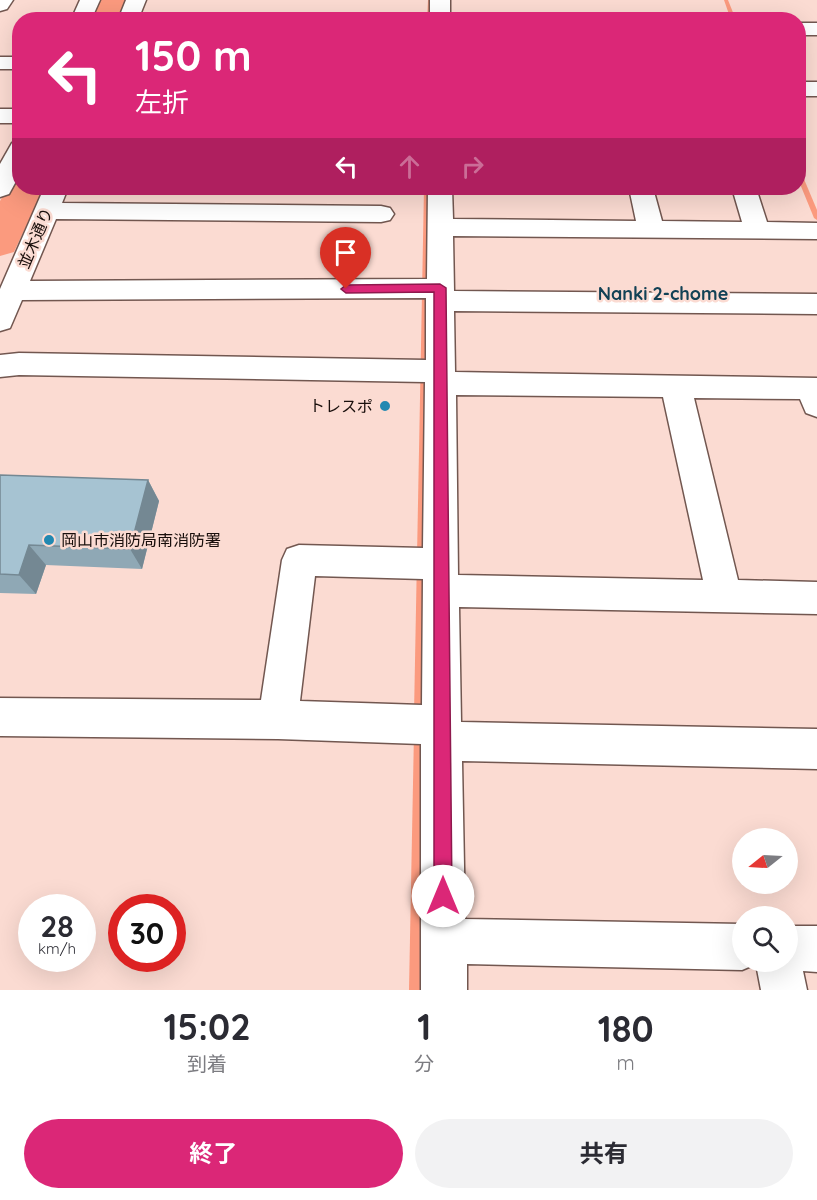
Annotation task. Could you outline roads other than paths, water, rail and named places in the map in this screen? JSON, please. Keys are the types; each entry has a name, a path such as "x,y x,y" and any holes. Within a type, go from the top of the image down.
{"street":[{"path":"0,5 3,0"},
{"path":"2,180 12,162"},
{"path":"440,195 433,291 431,374 430,728 444,990"},
{"path":"643,195 651,229"},
{"path":"746,195 757,230"},
{"path":"51,199 381,214"},
{"name":"並木通り","path":"0,321 51,199"},
{"path":"439,227 817,231"},
{"path":"13,291 433,291 817,304"},
{"path":"0,366 19,364 431,374 676,386 811,387 817,405"},
{"path":"676,386 724,596"},
{"path":"278,720 299,560 724,596 817,598"},
{"path":"0,717 278,720 817,749"},
{"path":"443,941 732,947"},
{"path":"798,948 817,949"},
{"path":"780,972 784,990"}],"waterway":[{"path":"106,12 111,0"},
{"path":"429,12 430,0"},
{"path":"726,0 731,12"},
{"path":"806,191 817,218"},
{"path":"0,243 22,195"},
{"path":"419,714 427,195"},
{"path":"415,990 419,732"}],"place":[{"name":"トレスポ","path":"385,406"},
{"name":"岡山市消防局南消防署","path":"49,540"}],"district":[{"name":"Nanki 2-chome","path":"663,294"}]}
